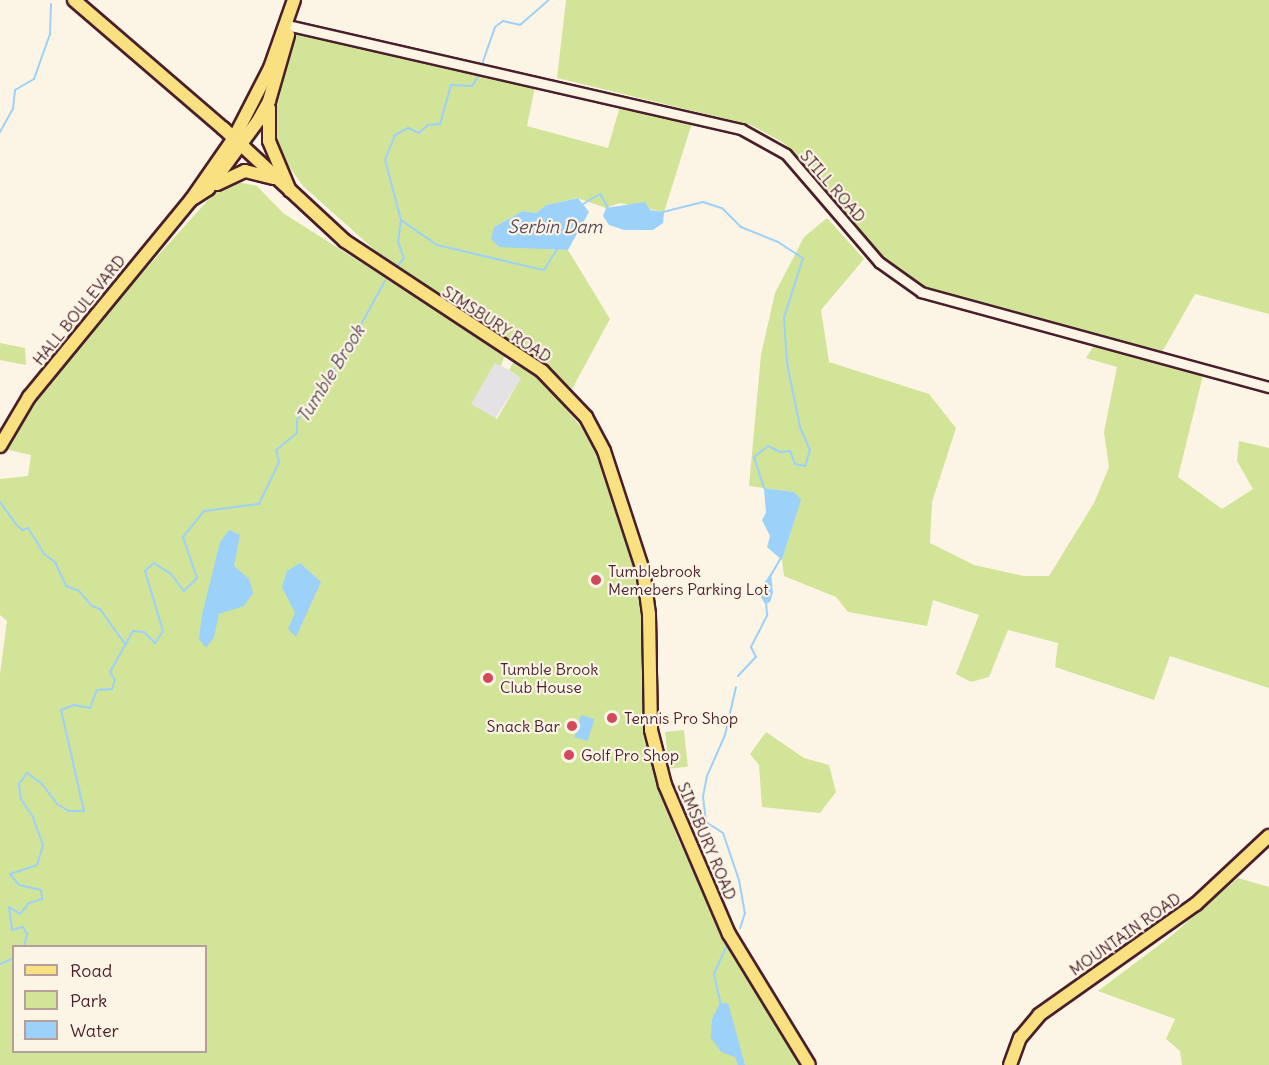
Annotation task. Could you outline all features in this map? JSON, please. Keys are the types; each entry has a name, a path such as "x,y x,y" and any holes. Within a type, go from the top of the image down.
{"main road":[{"name":"SIMSBURY ROAD","path":"74,0 238,142 290,192 367,259 542,371 573,400 596,433 619,489 643,570 650,614 651,730 665,785 729,934 809,1065"},
{"path":"238,142 287,25 294,0"},
{"path":"287,25 288,40 269,101 269,141 290,192"},
{"path":"238,142 269,101"},
{"name":"HALL BOULEVARD","path":"191,200 208,189 238,142"},
{"name":"HALL BOULEVARD","path":"0,446 29,397 238,142"},
{"path":"208,189 239,172 252,171 278,179"},
{"name":"MOUNTAIN ROAD","path":"1010,1065 1020,1038 1039,1015 1196,904 1269,836"}],"street":[{"name":"STILL ROAD","path":"287,25 720,123 759,136 798,166 879,262 907,284 934,297 1269,387"}],"shaded area":[{"path":"496,362 521,378 494,419 469,403"}],"green space":[{"path":"566,0 1269,0 1269,314 1195,294 1162,352 930,290 889,265 784,143 751,125 557,78"},
{"path":"295,32 535,87 527,126 608,148 620,106 692,123 664,212 620,203 606,208 577,198 546,205 536,213 523,211 494,227 542,249 568,250 610,319 572,389 534,355 377,252 303,186 277,150 272,117"},
{"path":"238,182 257,186 283,213 505,354 501,366 495,363 471,404 497,419 521,378 509,370 514,361 537,376 583,429 595,448 637,562 644,600 645,715 653,768 677,837 728,943 800,1065 0,1065 0,674 7,621 0,615 0,479 28,476 31,455 4,449 56,374 123,294 220,187"},
{"path":"827,218 864,259 821,310 829,362 929,394 956,428 932,502 930,543 974,565 1024,576 1049,576 1094,503 1109,467 1104,432 1117,367 1086,358 1094,345 1203,375 1178,477 1222,509 1253,489 1237,461 1239,441 1269,448 1269,688 1170,656 1154,700 1055,667 1058,643 1008,630 989,677 971,682 956,674 979,615 933,600 927,626 848,612 836,597 784,576 782,560 797,512 794,492 749,486 761,355 775,293 804,237"},
{"path":"0,343 25,348 26,365 0,360"},
{"path":"684,730 688,767 669,769 665,732"},
{"path":"766,732 804,758 829,765 836,792 820,813 762,807 759,765 750,754"},
{"path":"1238,878 1269,887 1269,1065 1182,1065 1180,1051 1166,1039 1175,1019 1098,991 1171,936"}],"water":[{"name":"Serbin Dam","path":"578,198 589,212 568,250 499,247 491,239 494,227 523,211 536,213 546,205"},
{"path":"645,202 650,210 664,212 663,223 653,230 624,230 609,225 603,216 606,208"},
{"path":"764,488 794,492 801,500 782,560 767,547 770,536 762,520 766,513"},
{"path":"229,530 240,535 234,566 249,579 253,593 244,606 219,614 214,637 206,648 199,639 202,615 220,542"},
{"path":"300,563 321,582 296,637 288,629 295,613 282,587 287,571"},
{"path":"771,573 773,593 770,602 765,604 758,592"},
{"path":"581,715 594,719 588,741 574,737"},
{"path":"720,1003 728,1003 745,1065 738,1065 735,1057 721,1052 711,1038 712,1019"}],"waterway":[{"name":"Tumble Brook","path":"481,67 495,27 503,21 520,25 549,0"},
{"path":"0,132 13,109 15,90 34,79 50,34 51,4"},
{"name":"Tumble Brook","path":"397,267 404,258 398,242 401,220 385,160 395,135 408,128 419,133 428,125 440,124 451,85 472,86 480,73"},
{"path":"583,204 600,194 608,208"},
{"path":"663,212 703,202 722,208 741,227 778,242 803,258 784,318 787,363 800,427 810,450 805,466 795,464 790,451 780,452 768,446 754,457 764,488"},
{"path":"401,220 437,245 544,270 558,248"},
{"name":"Tumble Brook","path":"24,945 27,934 23,927 12,930 9,907 20,914 29,903 42,899 41,890 19,885 10,874 37,865 43,845 33,817 21,799 19,784 27,773 42,784 57,804 69,811 84,811 61,710 74,705 90,708 97,690 112,689 115,680 110,672 133,631 144,632 155,643 163,631 145,571 154,563 171,574 184,591 197,578 183,537 204,511 259,504 279,462 276,450 297,433 297,420 343,357 385,281"},
{"path":"0,502 16,524 22,530 28,528 44,554 55,562 66,586 79,591 92,606 100,609 125,644"},
{"path":"771,575 781,558"},
{"path":"738,676 756,657 751,647 767,615 766,602"},
{"path":"736,687 725,735 707,776 703,797 706,822 723,833 739,880 745,913 740,928"},
{"path":"721,1005 714,974 728,943"},
{"name":"Tumble Brook","path":"0,964 12,959"}],"place":[{"name":"Tumblebrook Memebers Parking Lot","path":"596,580"},
{"name":"Tumble Brook Club House","path":"488,678"},
{"name":"Tennis Pro Shop","path":"612,718"},
{"name":"Snack Bar","path":"572,726"},
{"name":"Golf Pro Shop","path":"569,755"}]}
